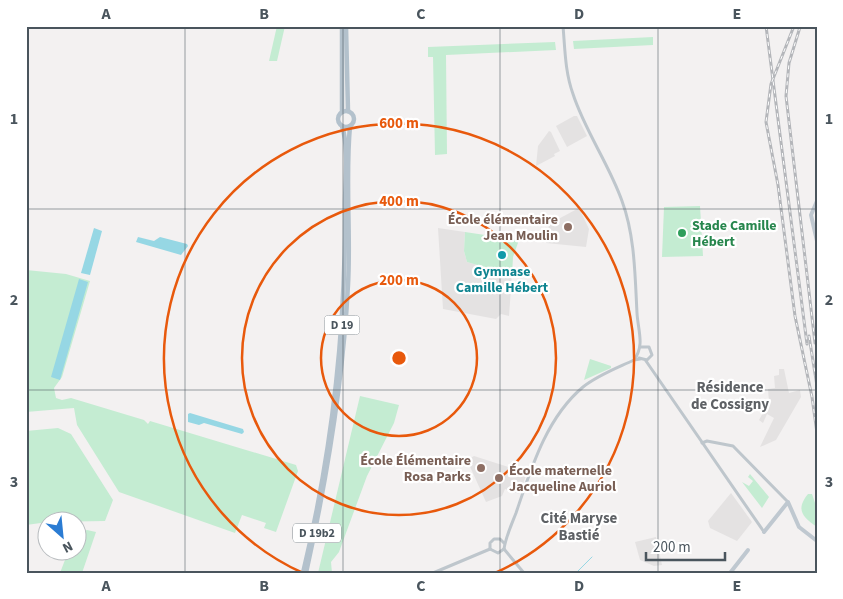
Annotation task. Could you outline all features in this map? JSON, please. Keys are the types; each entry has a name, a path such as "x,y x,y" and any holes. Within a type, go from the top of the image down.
{"main road":[{"path":"342,26 345,112"},
{"path":"345,112 354,118 350,126 342,126 338,118 345,112 346,26"},
{"name":"D 19","path":"304,573 330,435 340,351 346,248 345,151 342,126"},
{"name":"D 19","path":"323,493 337,411 346,319 349,248 350,126"},
{"path":"817,201 812,208 811,219 817,242"},
{"name":"D 19b2","path":"304,573 323,493"},
{"path":"764,532 788,502 799,528 817,541"},
{"path":"730,573 748,550"}],"street":[{"path":"563,26 567,68 572,93 585,125 621,196 631,233 638,325 642,345 634,360"},
{"path":"642,345 652,351 648,361"},
{"path":"638,355 640,359"},
{"path":"524,573 504,549 504,543 505,536 539,450 558,418 582,388 598,377 634,360 648,361 764,532"},
{"path":"702,443 707,440 733,446 788,502"},
{"path":"490,549 491,541 505,536"},
{"path":"501,539 504,543"},
{"path":"490,549 496,553 504,549"},
{"path":"433,573 490,549"}],"shaded area":[{"path":"577,116 587,136 567,147 556,126"},
{"path":"549,131 560,151 554,154 555,156 536,166 538,146"},
{"name":"École élémentaire Jean Moulin","path":"579,208 589,229 586,247 546,243 549,224"},
{"path":"438,228 465,232 464,251 467,262 512,275 509,316 501,314 496,319 443,309"},
{"path":"779,369 784,369 789,393 800,390 801,397 776,440 760,447 774,418 767,414 763,423 759,420 769,402 768,389 775,388 774,376 779,375"},
{"path":"474,456 524,472 526,476 519,494 505,489 502,496 486,502 467,460"},
{"path":"731,493 752,522 737,541 710,528 708,521"},
{"path":"656,537 662,565 654,566 640,560 635,542"}],"green space":[{"path":"277,26 285,26 277,61 269,61"},
{"path":"653,37 653,45 574,49 573,41"},
{"path":"555,42 556,50 446,55 447,154 435,155 433,57 428,57 428,47"},
{"name":"Stade Camille Hébert","path":"700,206 703,256 662,257 664,207"},
{"path":"465,232 519,240 513,257 512,275 467,262 464,251"},
{"path":"26,270 66,274 90,281 62,377 54,388 56,398 62,400 71,398 144,420 148,424 150,421 296,465 298,471 276,532 264,528 266,523 242,515 235,533 119,492 77,425 74,408 26,412"},
{"path":"590,359 611,366 611,368 584,380"},
{"path":"360,396 399,405 394,423 367,476 339,552 331,562 332,573 318,573"},
{"path":"58,428 71,434 113,500 105,521 88,521 88,512 38,512 38,523 26,525 26,431"},
{"path":"750,474 769,497 762,508 742,482 749,486 753,481 748,477"},
{"path":"808,494 812,494 817,509 817,527 802,513 802,504"},
{"path":"88,530 96,532 88,555"},
{"path":"64,562 86,562 82,573 60,573"}],"water":[{"path":"94,228 102,231 90,275 81,273"},
{"path":"138,237 154,241 160,237 187,244 188,246 181,255 136,242"},
{"path":"79,279 88,282 60,380 51,377"},
{"path":"188,414 243,429 244,432 242,434 204,423 199,425 188,422"}],"waterway":[{"path":"576,573 592,557"}],"railway":[{"path":"766,26 807,344"},
{"path":"794,26 771,84 766,122 778,185 795,316 812,397 817,433"},
{"path":"800,27 789,63 786,96 815,343"},
{"path":"809,336 817,386"}],"place":[{"name":"École élémentaire Jean Moulin","path":"568,227"},
{"name":"Stade Camille Hébert","path":"682,233"},
{"name":"Gymnase Camille Hébert","path":"502,255"},
{"name":"École Élémentaire Rosa Parks","path":"481,468"},
{"name":"École maternelle Jacqueline Auriol","path":"499,478"}],"district":[{"name":"Résidence de Cossigny","path":"730,396"},
{"name":"Cité Maryse Bastié","path":"579,526"}]}
